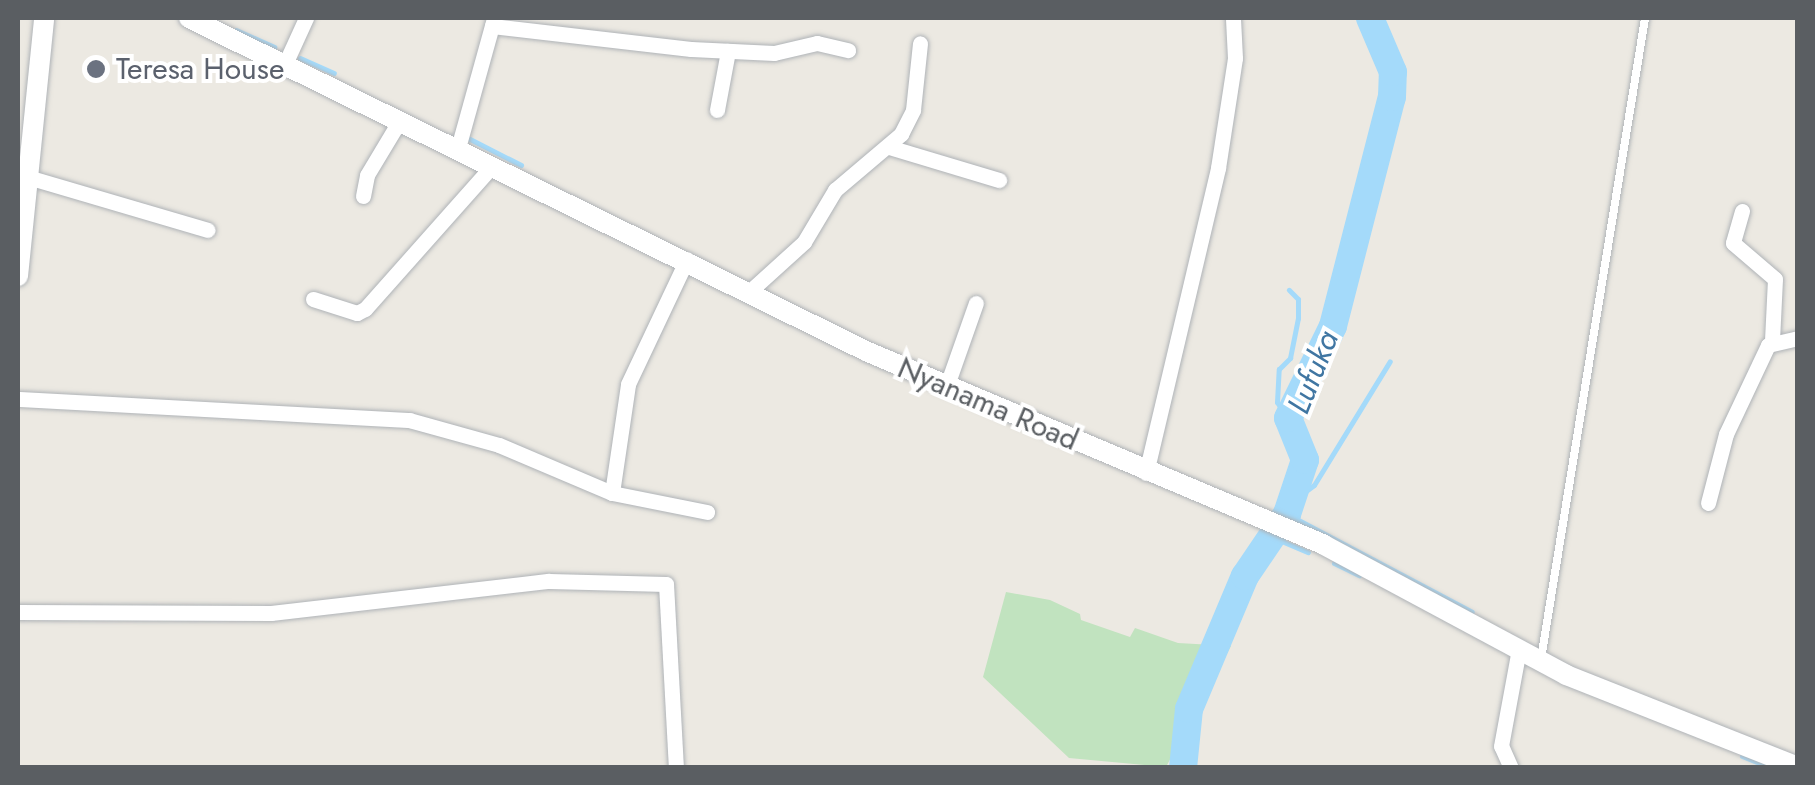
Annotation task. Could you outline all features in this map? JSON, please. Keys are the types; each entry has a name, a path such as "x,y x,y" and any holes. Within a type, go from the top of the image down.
{"street":[{"path":"18,276 22,208 30,178 27,111 44,18"},
{"name":"Nyanama Road","path":"190,18 946,388 1324,545 1540,661 1798,767"},
{"path":"285,64 306,18"},
{"path":"1146,472 1218,168 1234,58 1232,18"},
{"path":"458,148 493,22 728,51 774,53 817,44 848,50"},
{"path":"750,292 804,242 834,190 888,147 913,110 920,43"},
{"path":"717,110 728,51"},
{"path":"362,196 367,174 400,120"},
{"path":"888,147 999,180"},
{"path":"313,299 357,313 366,309 493,165"},
{"path":"30,178 208,230"},
{"path":"1708,502 1726,434 1772,341 1774,279 1735,249 1742,211"},
{"path":"612,493 628,384 687,259"},
{"path":"946,388 976,302"},
{"path":"1772,341 1798,338"},
{"path":"18,399 409,420 498,446 612,493 707,512"},
{"path":"18,612 271,613 548,581 666,584 676,768"},
{"path":"1511,768 1501,746 1519,649"}],"lane":[{"path":"1540,661 1644,18"}],"green space":[{"path":"1006,592 1050,600 1080,614 1081,620 1130,637 1135,628 1178,643 1231,646 1166,767 1069,758 983,677"}],"waterway":[{"name":"Lufuka","path":"1183,768 1189,709 1245,576 1287,514 1305,460 1288,418 1333,326 1392,97 1393,72 1370,18"},
{"path":"236,30 274,47"},
{"path":"300,58 334,73"},
{"path":"464,136 521,165"},
{"path":"1288,418 1277,402 1279,369 1290,358 1298,318 1298,299 1289,290"},
{"path":"1290,503 1314,485 1390,361"},
{"path":"1287,514 1472,612"},
{"path":"1272,537 1308,552"},
{"path":"1334,563 1359,575"},
{"path":"1742,756 1772,768"}],"place":[{"name":"Teresa House","path":"96,69"}]}
